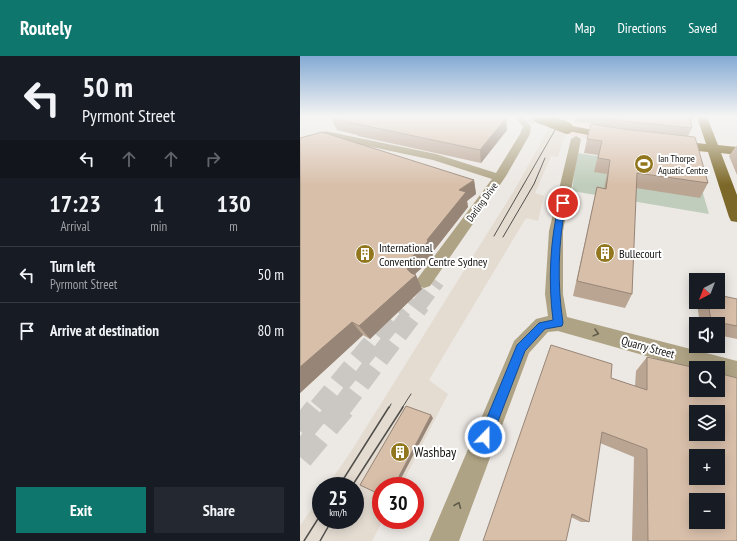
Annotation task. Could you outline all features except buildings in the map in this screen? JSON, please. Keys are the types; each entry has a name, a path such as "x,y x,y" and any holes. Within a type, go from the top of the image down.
{"main road":[{"path":"710,140 737,217"},
{"path":"658,143 737,151"}],"street":[{"path":"351,140 436,157 494,176"},
{"name":"Darling Drive","path":"424,282 500,176 523,140"},
{"name":"Darling Drive","path":"438,281 510,178 529,145 529,140"},
{"path":"444,541 521,348 543,326 558,323 554,294 556,231 576,140"},
{"name":"Quarry Street","path":"558,323 737,371"}],"shaded area":[{"path":"542,140 563,140 558,157 551,156 535,193 544,196 538,221 526,218 429,380 448,394 406,477 372,477 372,529 378,529 372,541 300,541 300,526 312,508 312,529 364,529 364,477 333,477 352,450 515,189"}],"green space":[{"path":"601,141 691,152 709,214 572,191 577,153 597,156"}],"tunnel":[{"path":"419,305 437,281"},
{"path":"341,408 420,304"},
{"path":"319,408 402,308"},
{"path":"300,431 320,407"},
{"path":"300,457 342,407"}],"tram line":[{"path":"494,236 549,140"},
{"path":"503,237 534,184 545,158"},
{"path":"402,408 411,394"},
{"path":"389,408 391,404"},
{"path":"345,477 389,407"},
{"path":"358,477 403,407"},
{"path":"304,541 312,528"},
{"path":"320,541 327,529"}],"place":[{"name":"Ian Thorpe Aquatic Centre","path":"644,164"},
{"name":"Bullecourt","path":"605,253"},
{"name":"International Convention Centre Sydney","path":"365,254"},
{"name":"Washbay","path":"400,452"}],"route":[{"path":"485,437 521,348 543,326 558,323 554,294 556,231 563,203"}]}
